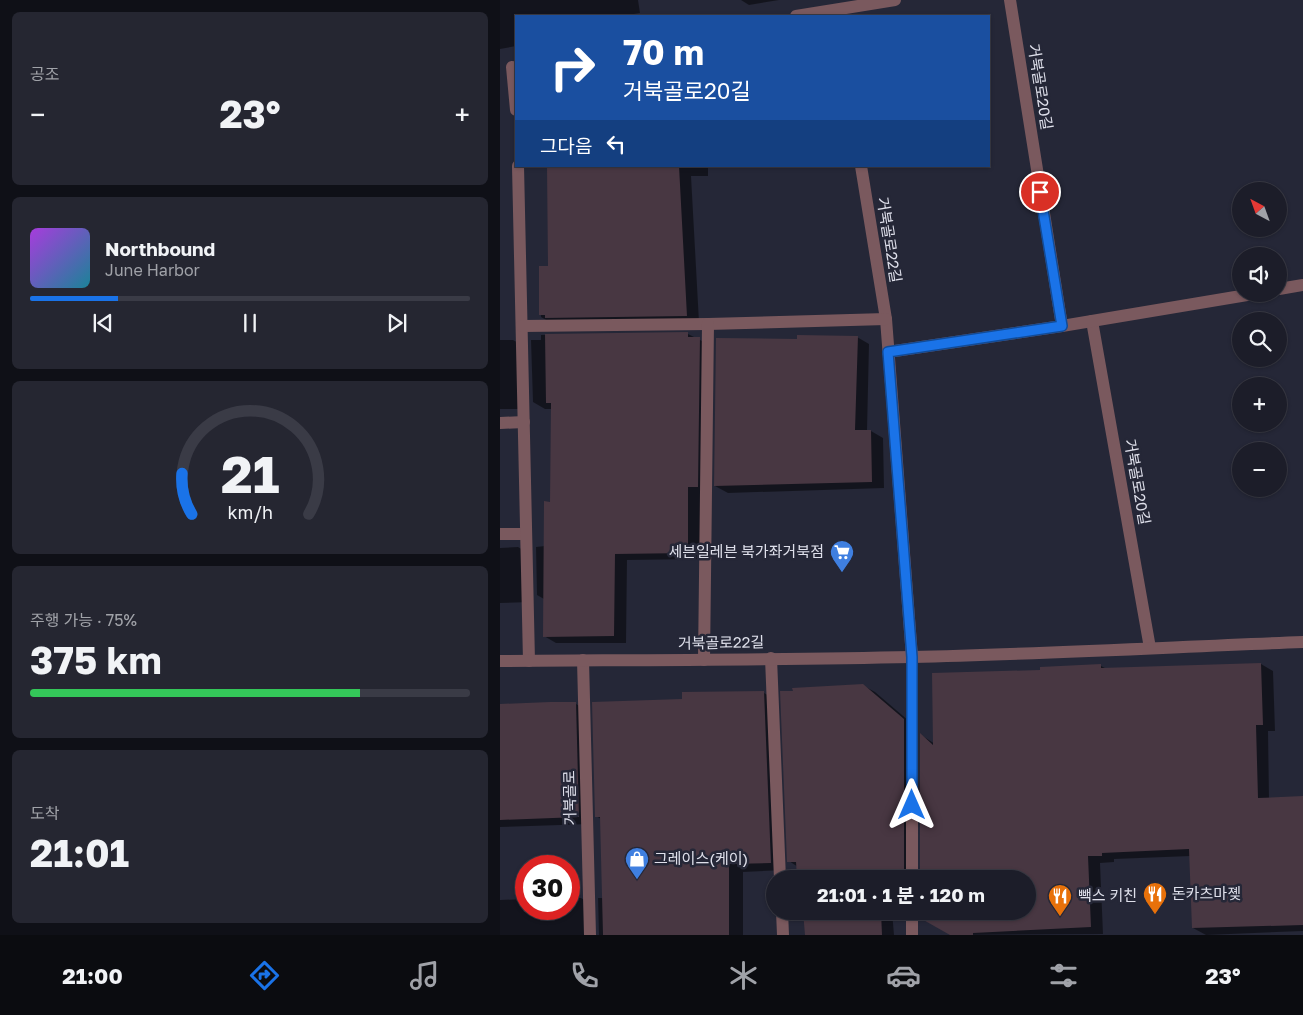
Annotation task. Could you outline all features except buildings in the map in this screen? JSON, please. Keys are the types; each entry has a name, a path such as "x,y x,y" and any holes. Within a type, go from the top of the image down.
{"street":[{"path":"801,15 835,8 895,0"},
{"name":"거북골로20길","path":"1010,0 1062,326"},
{"path":"510,68 515,103"},
{"path":"518,167 529,661"},
{"name":"거북골로22길","path":"861,167 886,319 912,657 912,870"},
{"path":"1287,288 1303,285"},
{"path":"888,352 1062,326 1232,298"},
{"path":"522,326 708,324 886,319"},
{"name":"거북골로20길","path":"1092,321 1150,648"},
{"path":"704,660 708,324"},
{"path":"500,423 524,422"},
{"path":"500,534 526,534"},
{"path":"912,657 1303,642"},
{"name":"거북골로22길","path":"500,661 912,657"},
{"path":"771,658 780,870"},
{"name":"거북골로","path":"583,660 590,935"},
{"path":"782,920 783,935"},
{"path":"912,920 912,935"}],"place":[{"name":"세븐일레븐 북가좌거북점","path":"842,573"},
{"name":"그레이스(케이)","path":"637,880"},
{"name":"돈카츠마졪","path":"1155,915"},
{"name":"빽스 키친","path":"1060,917"}],"route":[{"path":"912,805 912,657 888,352 1062,326 1040,192"}]}
